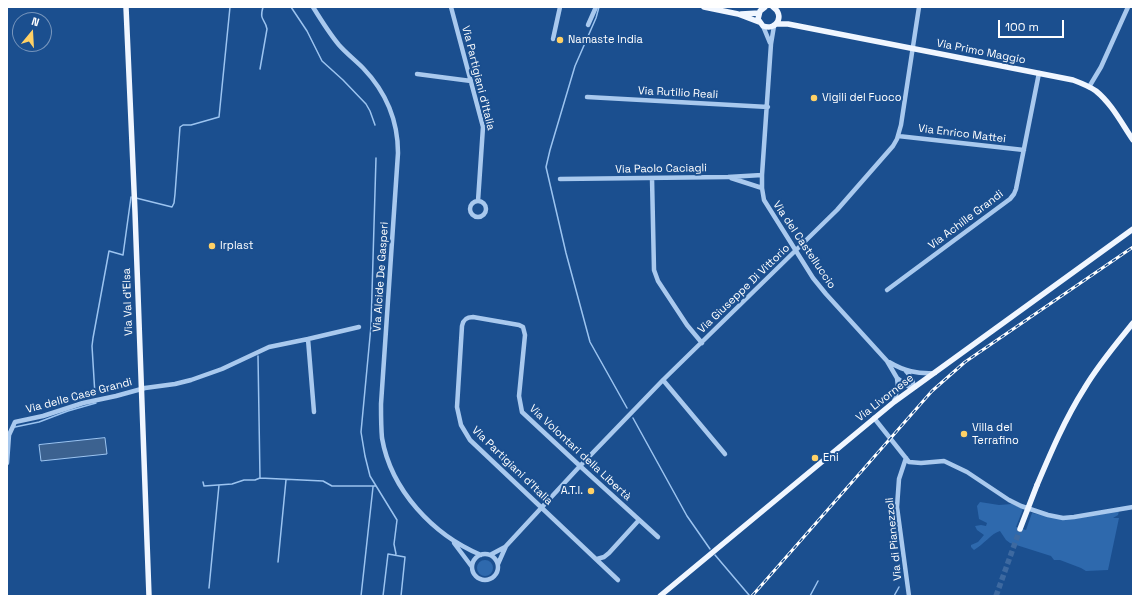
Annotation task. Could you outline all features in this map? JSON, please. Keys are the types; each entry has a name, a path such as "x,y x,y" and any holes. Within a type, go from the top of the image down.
{"main road":[{"name":"Via Val d'Elsa","path":"126,7 142,389 148,596"},
{"name":"Via Primo Maggio","path":"704,7 738,14 770,27 788,24 800,26 1073,80 1096,91 1108,104 1133,140"},
{"path":"761,24 759,13 764,7"},
{"path":"775,8 779,16 775,25"},
{"name":"Via Primo Maggio","path":"738,14 759,13"},
{"name":"Via Primo Maggio","path":"779,16 800,26"},
{"name":"Via Livornese","path":"660,596 894,402 1133,228"},
{"path":"1020,529 1055,441 1080,394 1099,366 1133,323"}],"street":[{"name":"Via Alcide De Gasperi","path":"313,7 328,31 340,46 367,72 379,87 391,109 398,139 381,391 382,438 392,469 403,490 422,514 452,540 461,550 472,567"},
{"name":"Via Alcide De Gasperi","path":"317,7 319,16"},
{"name":"Via Partigiani d'Italia","path":"451,7 483,131 478,201"},
{"path":"552,39 560,7"},
{"path":"588,25 596,7"},
{"name":"Via Giuseppe Di Vittorio","path":"490,555 506,546 580,466 663,380 797,250 868,175 893,146 898,136 919,7"},
{"path":"1090,87 1101,67 1128,7"},
{"path":"761,24 771,44"},
{"name":"Via del Castelluccio","path":"775,25 771,44 768,107 762,174 762,188 766,203 797,250 813,278 887,361 897,378 912,389"},
{"name":"Via Achille Grandi","path":"887,290 1012,197 1016,189 1039,73"},
{"path":"417,74 471,81"},
{"name":"Via Rutilio Reali","path":"587,97 768,107"},
{"name":"Via Enrico Mattei","path":"898,136 1024,150"},
{"name":"Via Paolo Caciagli","path":"560,179 728,177 762,174"},
{"path":"728,177 762,188"},
{"path":"652,178 654,270 658,281 687,325 702,342"},
{"name":"Via Partigiani d'Italia","path":"519,325 473,317 469,317 464,320 462,326 457,413 461,425 470,440 618,580"},
{"name":"Via Volontari della Libertà","path":"519,325 523,327 525,332 519,396 522,412 658,537"},
{"path":"142,389 191,380 222,369 269,348 359,326"},
{"path":"308,339 314,412"},
{"name":"Via del Castelluccio","path":"887,361 906,371 921,373 934,372"},
{"path":"906,371 912,378 914,384 912,389"},
{"path":"894,402 898,387 897,378"},
{"path":"663,380 725,454"},
{"name":"Via delle Case Grandi","path":"7,462 9,435 15,422 43,416 83,403 142,389"},
{"path":"874,418 909,462 944,461 967,472 1009,500 1021,506 1048,515 1063,518 1133,507"},
{"name":"Via di Pianezzoli","path":"906,458 899,479 897,500 909,596"},
{"path":"597,559 609,553 639,520"},
{"name":"Via Alcide De Gasperi","path":"452,540 481,555"},
{"name":"Via Giuseppe Di Vittorio","path":"498,564 506,546"},
{"path":"481,555 490,555 495,558 498,568 496,576 485,581 474,576 472,567 475,559 481,555"}],"shaded area":[{"path":"105,438 107,454 41,461 39,445"},
{"path":"980,502 999,505 1012,504 1023,509 1016,527 1026,530 1032,513 1061,519 1074,519 1119,511 1118,515 1113,518 1119,518 1108,570 1086,571 1060,560 1054,560 1051,556 1010,543 1000,531 974,550 971,545 978,542 984,535 977,530 975,526 986,526 987,523 979,519 977,506"},
{"path":"482,560 488,560 493,565 491,574 488,576 482,576 477,571 477,565"}],"waterway":[{"path":"136,198 172,207 175,194 180,127 219,117 230,7"},
{"path":"260,69 267,29 262,17 263,7"},
{"path":"291,7 307,31 322,61 366,104 375,125"},
{"path":"599,7 596,18 575,66 546,167 566,253 590,342 627,408"},
{"path":"376,158 371,326 361,432 370,476 397,520 394,544 396,554"},
{"path":"95,395 92,346 93,338 109,251 123,255 131,197"},
{"path":"258,356 260,478"},
{"path":"15,427 39,422 68,411 96,403"},
{"path":"633,418 687,516 710,549"},
{"path":"203,482 204,486 232,484 244,480 255,480 260,478 323,481 332,486 376,486"},
{"path":"278,562 286,480"},
{"path":"209,588 219,485"},
{"path":"361,596 373,487"},
{"path":"383,596 388,554 405,557 401,596"},
{"path":"715,555 749,595"},
{"path":"810,596 818,581"},
{"path":"894,596 899,587"}],"tunnel":[{"path":"996,596 1020,529"}],"railway":[{"path":"752,596 932,391 965,362 1133,247"}],"place":[{"name":"Namaste India","path":"560,40"},
{"name":"Vigili del Fuoco","path":"814,98"},
{"name":"Irplast","path":"212,246"},
{"name":"Villa del Terrafino","path":"964,434"},
{"name":"Eni","path":"815,458"},
{"name":"A.T.I.","path":"591,491"}]}
